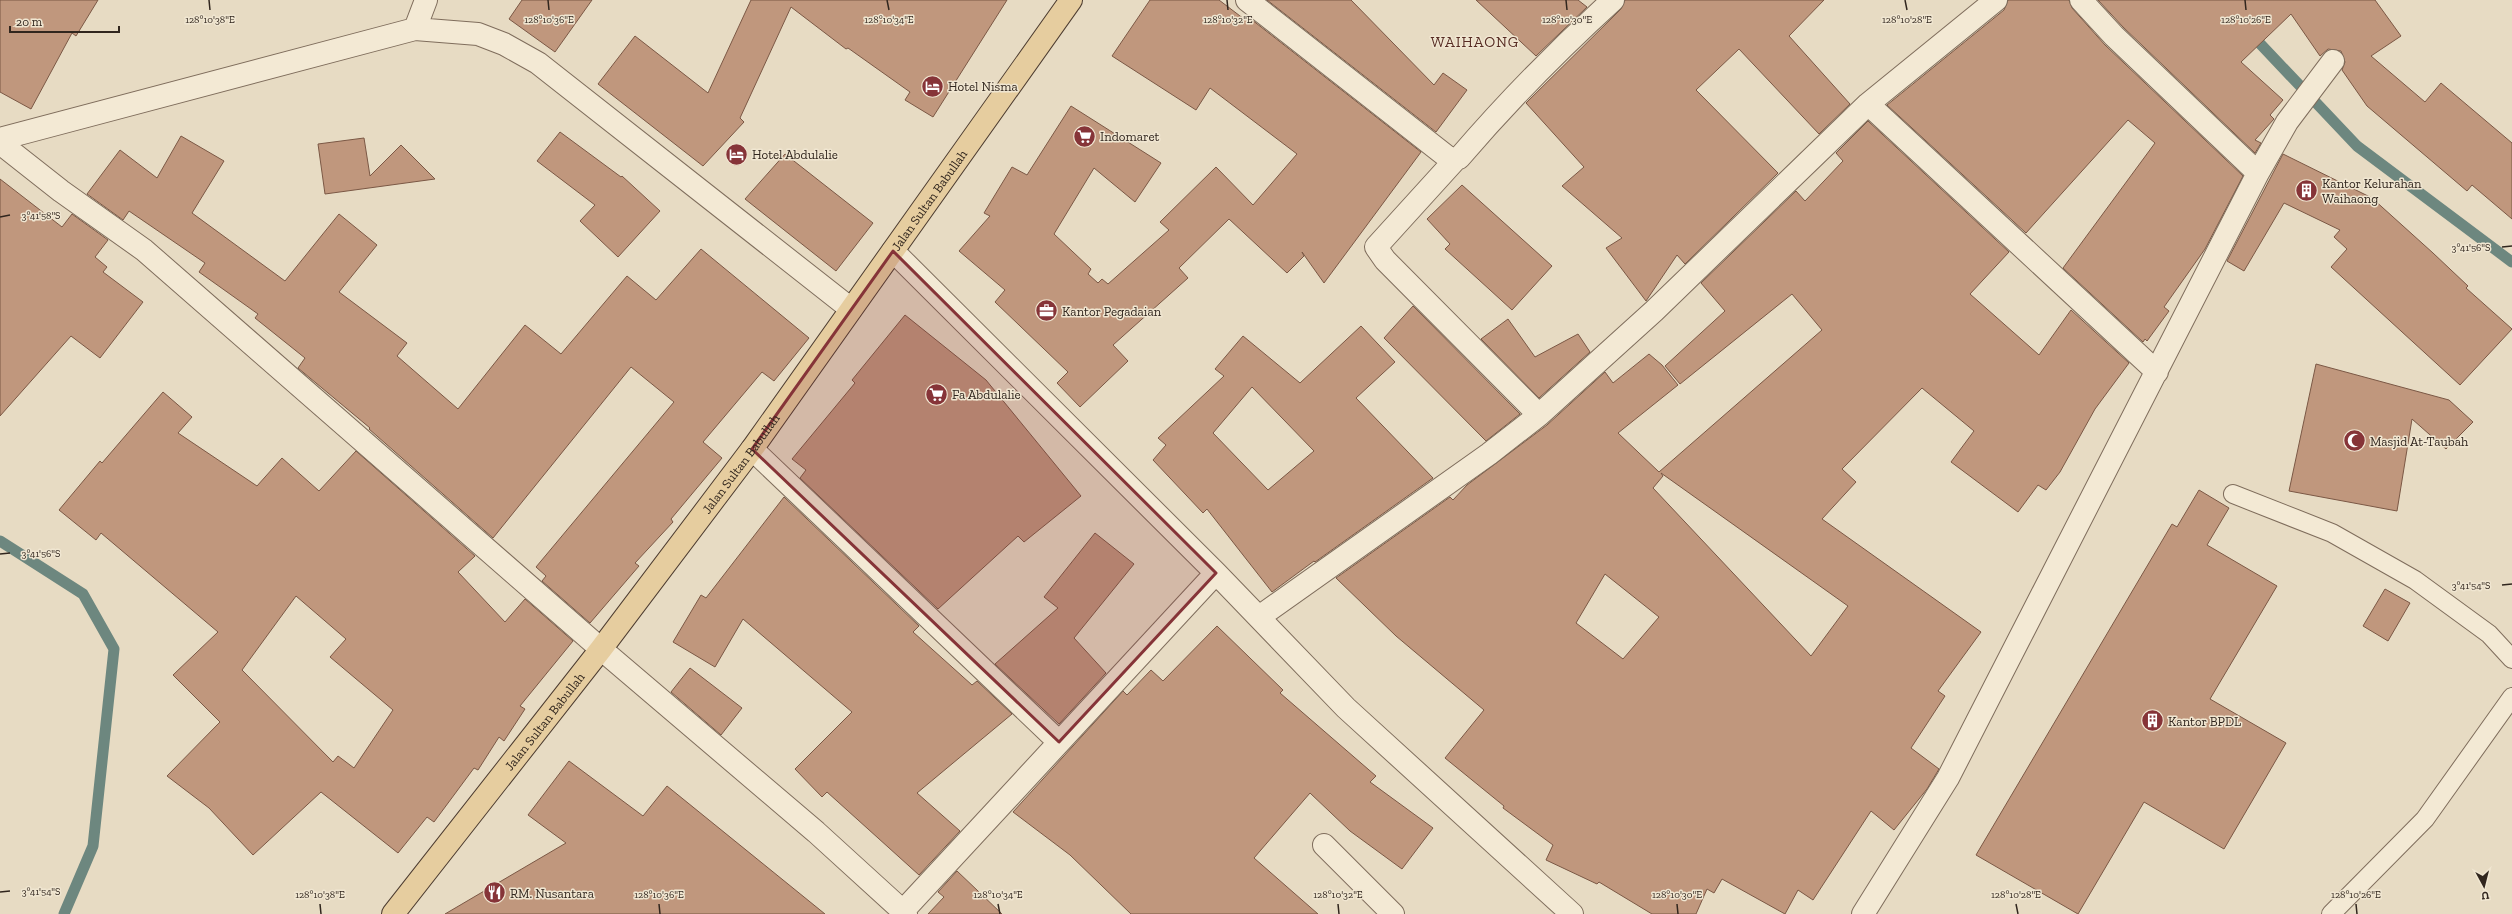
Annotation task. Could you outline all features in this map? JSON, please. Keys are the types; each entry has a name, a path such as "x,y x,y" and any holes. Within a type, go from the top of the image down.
{"main road":[{"name":"Jalan Sultan Babullah","path":"393,914 601,649 752,449 1071,0"}],"street":[{"path":"415,28 426,0"},
{"path":"1247,0 1450,159 1455,160"},
{"path":"1539,415 1385,260 1376,247 1515,94 1570,39 1613,0"},
{"path":"1259,617 1489,454 1539,415 1654,311 1868,104 1996,0"},
{"path":"2081,0 2114,36 2258,173"},
{"path":"0,138 415,28 478,34 504,44 538,63 851,309"},
{"path":"1863,914 1948,778 2258,173 2287,122 2329,65"},
{"path":"1868,104 2157,372"},
{"path":"0,142 61,190 144,250 601,649 816,832 905,913 1059,742 1216,573"},
{"path":"892,251 1216,573 1346,708 1572,914"},
{"path":"752,449 1059,742"},
{"path":"1324,846 1393,914"}],"lane":[{"path":"2233,494 2332,532 2415,580 2489,634 2512,659"},
{"path":"2331,914 2425,818 2512,697"}],"highlighted area":[{"path":"893,251 1216,573 1059,742 752,449"}],"building":[{"path":"0,0 98,0 76,36 72,33 31,109 0,92"},
{"path":"522,0 592,0 555,52 509,19"},
{"path":"751,0 1007,0 933,117 905,100 910,92 848,48 846,49 791,7 740,118 744,122 703,166 598,84 635,36 708,93"},
{"path":"1150,0 1219,0 1244,19 1247,16 1421,152 1324,283 1302,252 1304,256 1287,273 1229,219 1179,268 1188,278 1113,345 1128,361 1080,407 1057,383 1068,372 995,302 1005,290 959,251 990,216 984,213 1012,167 1027,175 1071,106 1161,163 1135,202 1094,168 1054,234 1091,269 1088,274 1098,283 1102,279 1108,284 1169,230 1160,222 1216,167 1253,205 1297,154 1210,88 1196,110 1112,56"},
{"path":"1267,0 1351,0 1434,85 1443,73 1467,90 1436,132"},
{"path":"1476,0 1578,0 1587,7 1536,56"},
{"path":"1625,0 1824,0 1789,36 1850,104 1819,134 1739,49 1696,90 1778,173 1685,264 1677,255 1646,301 1606,248 1622,238 1562,186 1584,167 1526,103 1621,9"},
{"path":"2008,0 2069,0 2072,8 2105,45 2243,176 2205,249 2164,307 2169,311 2147,341 2145,339 2143,342 2063,268 2155,143 2128,120 2026,233 1887,105 2004,10"},
{"path":"2098,0 2375,0 2401,36 2371,56 2425,102 2441,83 2512,143 2512,219 2472,185 2467,191 2367,106 2342,70 2345,62 2341,51 2328,49 2320,56 2291,14 2241,62 2283,100 2270,115 2274,119 2255,140 2261,143 2255,153 2123,27"},
{"path":"1868,121 2009,252 1970,294 2039,355 2071,310 2129,363 2095,409 2060,472 2046,490 2038,485 2018,512 1951,462 1974,431 1922,388 1842,469 1856,482 1822,519 1981,632 1938,691 1945,696 1911,748 1939,769 1927,789 1894,830 1871,811 1813,900 1798,890 1785,914 1722,879 1714,893 1707,889 1696,914 1652,914 1599,882 1597,884 1546,860 1553,845 1503,808 1504,806 1445,758 1484,710 1396,636 1336,578 1450,497 1453,500 1467,485 1547,425 1605,372 1613,383 1649,354 1662,365 1678,385 1618,433 1659,472 1822,330 1792,294 1680,384 1665,366 1725,311 1701,283 1796,191 1805,201 1843,161 1836,153","holes":["1661,473 1848,606 1811,656 1653,488 1663,476","1605,574 1659,617 1623,659 1576,623"]},
{"path":"560,132 621,177 622,176 660,211 618,257 580,221 595,205 537,161"},
{"path":"181,136 224,161 192,213 285,281 339,214 377,245 339,292 407,343 397,356 458,409 525,325 561,354 627,276 656,300 701,249 809,338 774,381 762,372 703,442 722,458 671,519 673,522 635,563 639,566 590,623 542,581 546,576 536,567 674,402 631,367 493,538 369,429 370,428 298,368 305,358 255,318 258,314 199,272 205,263 129,211 123,220 87,194 120,150 157,178"},
{"path":"364,138 370,176 401,145 435,179 325,194 318,144"},
{"path":"785,154 873,223 836,271 745,199"},
{"path":"2283,154 2372,198 2433,253 2468,286 2466,288 2512,329 2460,385 2331,267 2347,249 2334,237 2340,230 2284,203 2244,271 2227,261"},
{"path":"0,179 62,227 72,214 108,240 95,257 107,267 103,272 143,302 100,358 71,336 0,416"},
{"path":"1462,185 1552,266 1512,310 1445,249 1450,244 1427,219"},
{"path":"1413,306 1520,414 1486,441 1384,338"},
{"path":"905,315 986,380 1081,496 1024,542 1018,536 938,609 800,478 806,470 792,459 855,383 852,380"},
{"path":"1508,319 1535,357 1578,334 1590,352 1539,398 1481,339"},
{"path":"1361,326 1395,362 1356,398 1433,478 1272,592 1207,509 1203,513 1153,460 1166,445 1158,438 1224,376 1215,369 1243,336 1300,383","holes":["1252,387 1314,451 1268,490 1213,433"]},
{"name":"Masjid At-Taubah","path":"2316,364 2449,400 2473,422 2446,449 2412,419 2397,511 2289,491"},
{"path":"163,392 192,417 178,433 257,486 282,458 319,491 356,451 475,556 458,572 505,622 525,599 573,641 520,706 525,709 504,741 499,737 478,770 474,768 434,822 427,817 398,853 321,792 253,855 209,808 167,776 220,722 173,675 218,632 101,533 96,540 59,510 100,461 102,463","holes":["296,596 346,639 330,657 393,710 354,768 338,756 333,762 242,670"]},
{"name":"Kantor BPDL","path":"2199,490 2229,508 2207,545 2277,586 2210,699 2286,743 2224,849 2144,802 2078,914 1976,855 2172,524 2177,527"},
{"path":"784,497 919,626 913,632 972,685 977,681 1012,714 917,793 960,831 919,875 827,792 822,797 795,769 852,712 743,619 715,667 673,642 701,595 706,598"},
{"path":"1095,533 1134,564 1074,638 1106,673 1059,724 995,664 1058,608 1044,597"},
{"path":"2385,589 2410,603 2388,641 2363,626"},
{"path":"1217,626 1283,690 1280,693 1376,776 1370,782 1433,828 1402,869 1350,831 1310,793 1254,858 1318,914 1131,914 1070,855 1013,812 1123,691 1127,695 1151,670 1163,681"},
{"path":"690,668 742,708 721,735 671,692"},
{"path":"569,761 643,816 667,786 825,914 445,914 566,843 528,815"},
{"path":"957,871 1002,914 928,914 944,897 938,892"}],"waterway":[{"path":"2250,33 2357,146 2512,262"},
{"path":"0,541 83,594 114,649 93,846 64,914"}],"place":[{"name":"Hotel Nisma","path":"933,86"},
{"name":"Indomaret","path":"1084,136"},
{"name":"Hotel Abdulalie","path":"736,154"},
{"name":"Kantor Kelurahan Waihaong","path":"2307,190"},
{"name":"Kantor Pegadaian","path":"1047,311"},
{"name":"Fa Abdulalie","path":"936,394"},
{"name":"Masjid At-Taubah","path":"2354,441"},
{"name":"Kantor BPDL","path":"2152,721"},
{"name":"RM. Nusantara","path":"495,893"}],"district":[{"name":"WAIHAONG","path":"1475,42"}]}
